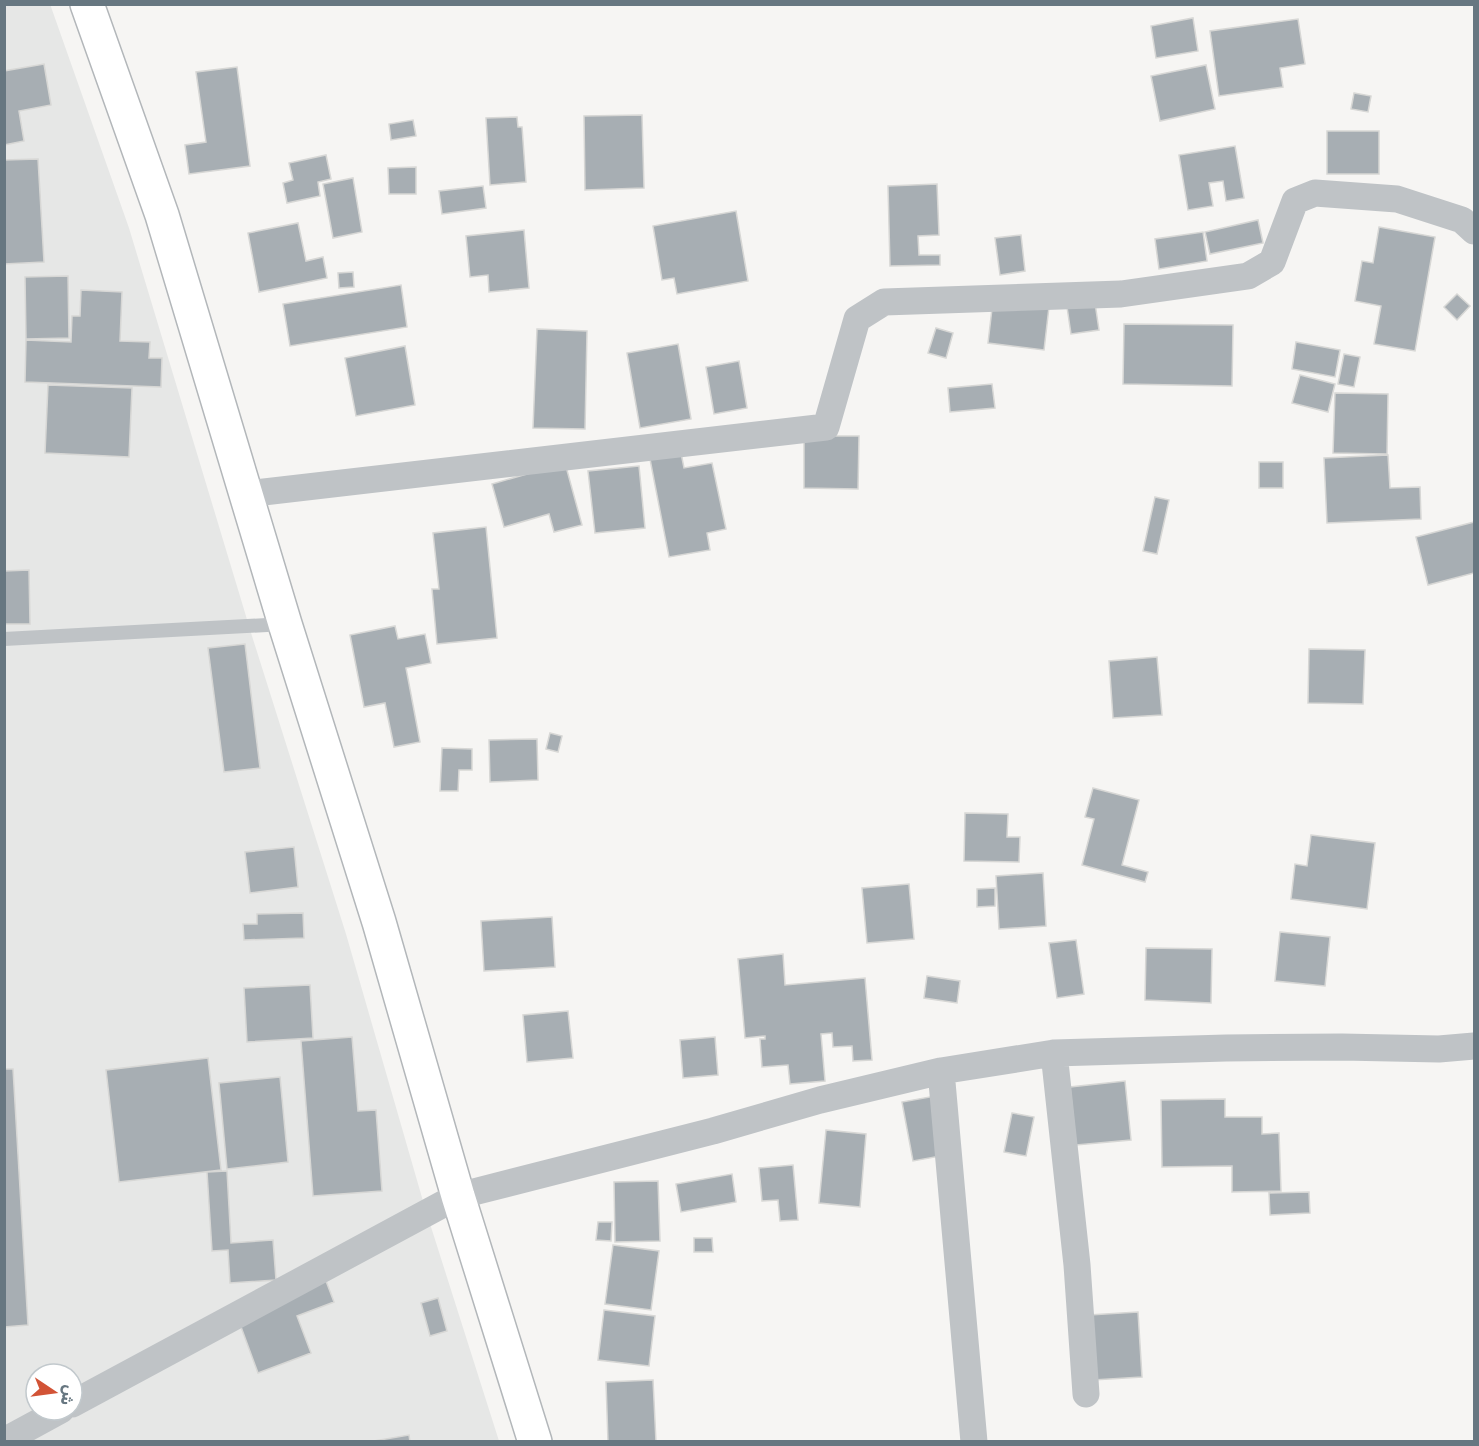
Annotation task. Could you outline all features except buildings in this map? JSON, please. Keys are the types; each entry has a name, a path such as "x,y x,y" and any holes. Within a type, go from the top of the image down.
{"main road":[{"path":"87,4 162,215 285,624 379,922 458,1196 535,1442"}],"street":[{"path":"246,494 826,427 857,319 884,302 1121,294 1248,276 1272,262 1295,201 1315,193 1397,199 1462,220 1474,231"},
{"path":"84,1398 458,1196 712,1131 820,1100 941,1071 1054,1053 1342,1047 1439,1050 1474,1046"},
{"path":"1054,1053 1077,1265 1086,1394"},
{"path":"941,1071 974,1442"},
{"path":"4,1442 40,1422"}],"lane":[{"path":"4,639 285,624"}],"shaded area":[{"path":"50,4 129,228 252,636 346,934 425,1208 499,1441 5,1442 4,5"}]}
